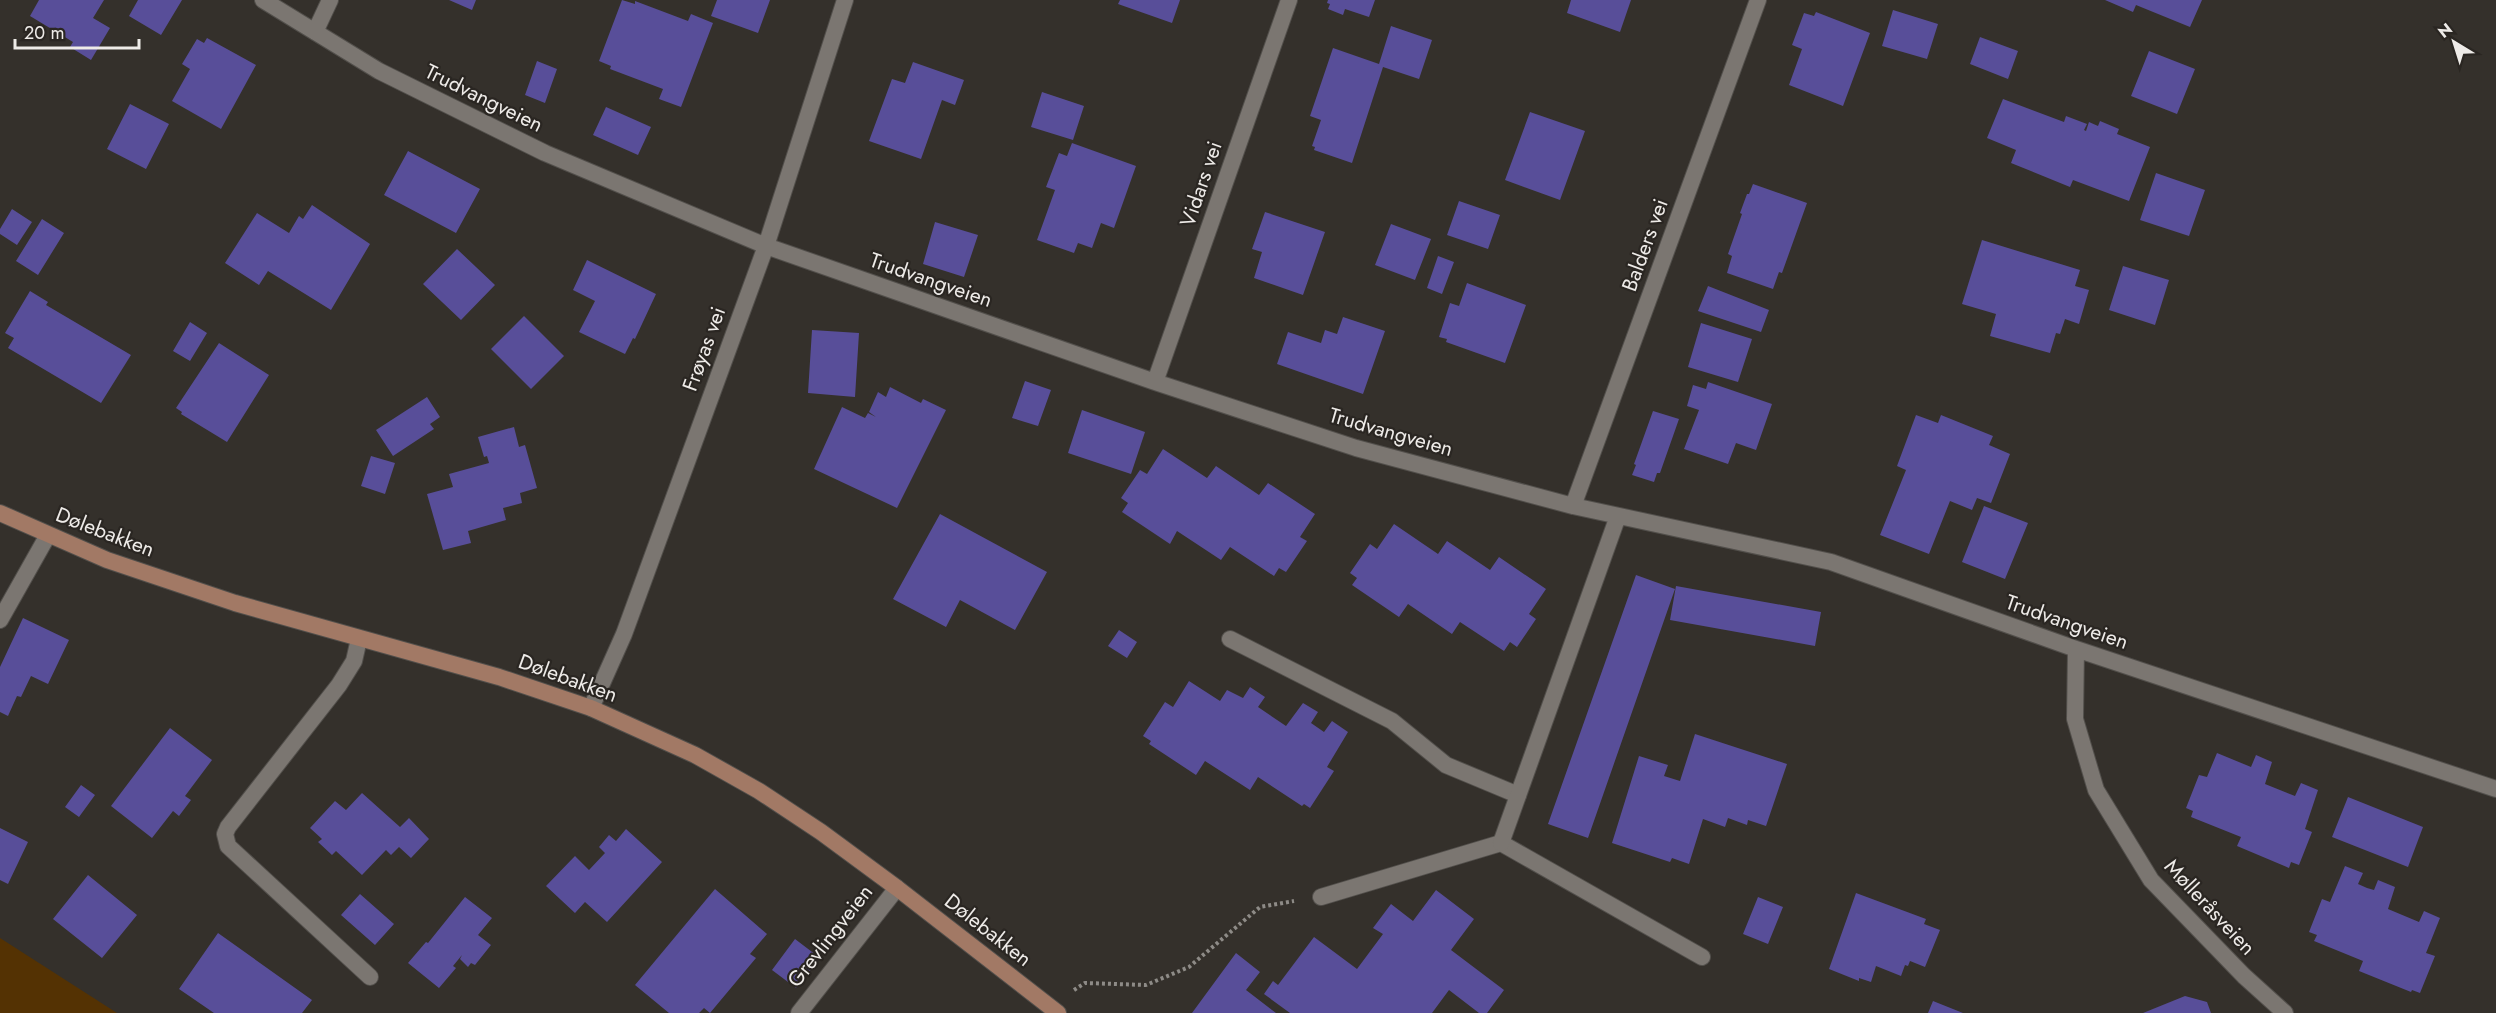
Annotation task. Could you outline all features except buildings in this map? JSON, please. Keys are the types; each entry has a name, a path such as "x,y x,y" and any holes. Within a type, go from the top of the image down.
{"main road":[{"name":"Dølebakken","path":"0,513 107,560 235,603 499,677 591,708 695,755 759,791 821,832 1053,1009"}],"street":[{"name":"Trudvangveien","path":"263,0 379,71 545,153 766,246 1155,382 1356,448 1574,506 1831,562 2076,650 2496,789"},
{"path":"315,32 330,0"},
{"name":"Frøyas vei","path":"591,708 624,634 766,246 845,0"},
{"name":"Vidars vei","path":"1155,382 1288,0"},
{"name":"Balders vei","path":"1574,506 1758,0"},
{"path":"1501,843 1618,516"},
{"path":"0,620 48,535"},
{"path":"360,639 354,661 339,685 228,827 225,840 228,846 370,977"},
{"path":"1230,639 1392,721 1446,765 1518,795"},
{"name":"Mølleråsveien","path":"2076,650 2075,719 2096,790 2151,880 2244,976 2285,1013"},
{"path":"1321,897 1501,843 1702,957"},
{"name":"Grevlingveien","path":"799,1013 897,888"}],"path":[{"path":"1053,1009 1085,983 1146,985 1189,967 1260,907 1321,897"}],"shaded area":[{"path":"0,938 117,1013 0,1013"}]}
